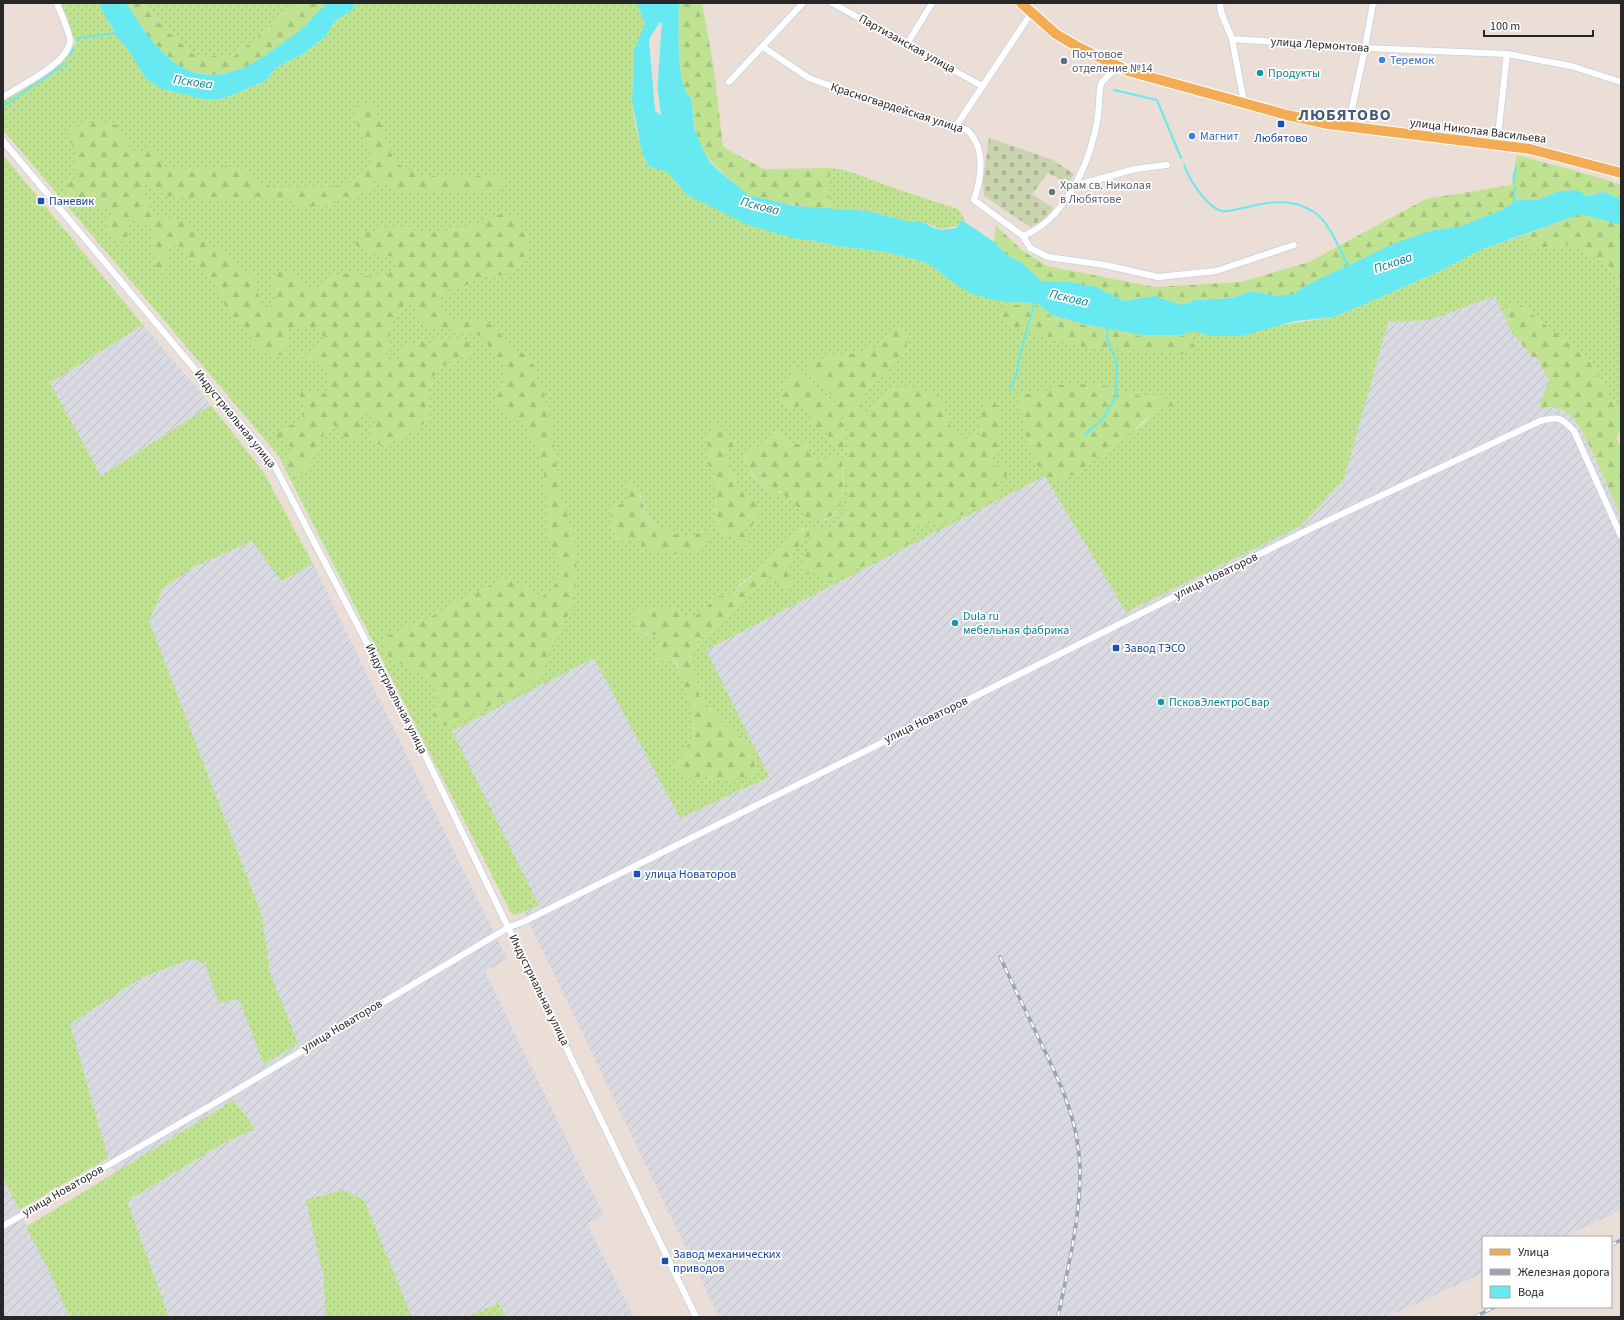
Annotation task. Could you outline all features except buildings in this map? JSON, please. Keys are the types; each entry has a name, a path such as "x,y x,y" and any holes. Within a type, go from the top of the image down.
{"main road":[{"name":"улица Николая Васильева","path":"1021,3 1056,34 1117,67 1287,115 1348,127 1530,149 1621,173"}],"street":[{"path":"3,97 54,65 63,56 68,48 69,36 57,3"},
{"path":"729,82 764,47 803,3"},
{"name":"Партизанская улица","path":"832,3 982,86"},
{"path":"907,44 932,3"},
{"path":"1220,3 1221,12 1232,39 1244,102"},
{"path":"1348,127 1365,48 1372,3"},
{"path":"956,126 1032,12"},
{"name":"улица Лермонтова","path":"1232,39 1365,48 1507,54 1571,66 1621,82"},
{"name":"Красногвардейская улица","path":"764,47 809,78 855,95 967,130 972,135 979,148 981,163 980,183 974,200 1023,236"},
{"path":"1497,145 1507,54"},
{"path":"1117,67 1102,82 1100,87 1095,132 1090,151 1074,186 1058,210 1047,222 1023,236 1030,248 1048,258 1105,266 1158,277 1216,271 1294,245"},
{"name":"Индустриальная улица","path":"3,141 272,462 423,752 509,927 696,1317"},
{"path":"1074,186 1136,169 1167,165"},
{"name":"улица Новаторов","path":"3,1226 210,1106 509,927 523,922 1310,529 1540,421 1553,417 1564,420 1574,430 1621,536"}],"shaded area":[{"path":"1495,296 1536,357 1549,381 1552,406 1571,415 1583,433 1621,516 1621,1210 1565,1236 1482,1236 1482,1273 1387,1317 719,1317 524,912 539,905 452,731 594,657 680,818 769,777 705,650 1045,476 1126,612 1300,526 1343,479 1388,322 1429,320"},
{"path":"143,325 211,405 101,476 50,383"},
{"path":"252,541 281,581 313,564 507,959 485,972 604,1216 587,1224 634,1317 506,1317 499,1303 466,1317 412,1317 364,1200 323,1274 326,1317 169,1317 127,1201 224,1143 255,1129 234,1100 115,1173 108,1158 70,1024 141,978 191,959 205,964 219,1003 239,999 264,1065 298,1043 270,973 262,916 149,621 163,588 194,567"},
{"path":"3,1177 50,1273 69,1317 3,1317"}],"green space":[{"path":"60,3 98,3 116,35 162,89 206,100 225,98 265,81 276,68 304,53 325,37 335,21 351,11 357,3 637,3 646,24 637,47 633,73 632,99 636,129 648,166 667,172 686,194 801,240 810,240 838,246 886,252 917,260 929,264 952,282 1005,302 1037,303 1052,315 1088,325 1143,335 1182,335 1189,332 1198,332 1211,336 1333,317 1442,270 1480,250 1521,236 1530,250 1567,244 1607,263 1621,289 1621,415 1589,359 1519,304 1502,311 1495,296 1429,320 1388,322 1344,479 1301,526 1126,612 1045,476 706,650 769,777 680,818 594,658 452,731 539,905 516,915 511,913 278,455 3,130 3,100 61,62 76,43","holes":["1036,305 1050,316 1104,330 1148,337 1188,336 1110,348 1086,347","797,365 817,389 834,402 835,447 825,430 813,428 811,417 806,405 800,404 793,409 788,408 781,399 781,392 792,378 792,371","1098,384 1139,396 1165,397 1144,423 1107,451 1019,394 1037,394","779,429 784,439 790,445 801,443 809,453 822,461 833,458 841,453 844,489 840,506 835,514 827,520 807,520 791,499 781,493 766,491 753,476 744,458","708,435 736,446 728,449 724,457 736,482 746,495 745,530 749,549 738,539 723,534 715,522 715,477","640,493 647,512 656,524 662,528 669,532 688,538 703,531 669,553 633,538 618,540 612,530 612,507 624,503","803,528 809,536 796,549 788,562 790,583 785,588 777,569 742,599 715,628 699,639 691,658 700,697 727,728 742,738 728,780 706,777 687,778 685,749 692,737 694,723 682,679 672,656 659,661 654,653 661,642 661,635 639,634 639,610 674,607 682,617 693,618 730,596 740,584 773,559 783,545 793,539"]},
{"path":"126,3 141,3 161,25 194,55 233,57 298,3 327,3 301,30 247,66 219,74 201,74 185,69 171,60 159,49 147,35"},
{"path":"141,3 298,3 233,57 194,55 161,25"},
{"path":"679,3 702,3 714,69 723,147 764,169 832,168 826,184 831,209 779,203 749,195 722,172 706,154 701,146 694,126 691,98 682,81 679,54"},
{"path":"368,102 374,109 381,122 393,157 400,165 411,171 440,177 470,177 494,174 504,182 494,190 392,193 387,182 375,181 367,191 358,195 334,203 309,207 259,197 217,202 180,195 167,197 157,189 146,185 145,197 150,209 159,218 184,223 195,229 213,246 254,277 260,301 267,311 276,301 271,278 280,269 292,272 309,291 339,275 355,274 377,277 391,272 398,265 390,256 365,251 355,244 361,233 385,228 434,231 471,227 493,216 505,213 519,220 530,243 528,256 520,266 510,274 485,277 462,287 450,290 440,299 440,311 449,320 473,318 496,327 509,349 521,352 530,358 544,393 550,417 560,493 573,533 577,571 576,583 571,609 549,654 546,666 530,685 510,697 452,724 440,726 433,715 438,704 434,680 390,658 383,648 387,636 421,622 497,582 509,579 542,597 555,585 560,572 560,565 547,533 545,483 539,452 524,424 505,412 493,393 501,384 506,372 502,361 477,334 427,327 419,318 416,306 404,305 399,311 392,325 386,356 387,364 398,359 404,348 415,344 453,339 465,340 475,347 462,358 439,368 435,374 429,389 427,420 408,435 379,445 371,445 374,421 371,410 360,414 361,440 348,443 333,424 324,433 315,457 298,477 287,473 285,461 292,450 287,440 275,436 303,416 299,392 324,394 329,383 328,370 318,362 297,361 319,347 325,337 314,329 290,327 285,352 273,357 262,352 253,343 248,332 240,323 230,316 215,282 176,244 166,251 167,264 164,276 155,267 152,230 132,216 126,227 128,239 117,245 110,235 107,223 111,220 110,208 81,207 66,195 67,182 78,177 76,152 70,141 69,129 93,121 118,125 129,147 141,153 152,148 166,168 190,170 227,166 239,167 249,177 276,189 341,186 363,175 371,165 371,152 355,119 356,107"},
{"path":"989,138 1053,160 1074,174 1068,184 1048,173 1032,194 1053,208 1046,218 1030,227 984,196 983,181"},
{"path":"3,155 143,325 50,383 101,476 211,405 264,473 313,564 281,581 252,541 194,567 163,588 149,621 262,916 270,973 298,1043 264,1065 239,999 219,1003 205,964 191,959 141,978 70,1024 108,1158 19,1210 3,1177"},
{"path":"1517,155 1608,180 1621,186 1621,199 1604,192 1587,196 1576,190 1560,191 1537,200 1517,200 1502,210 1458,227 1433,230 1395,243 1307,285 1293,294 1277,296 1252,291 1232,298 1196,300 1182,305 1154,296 1124,301 1096,287 1070,282 1041,281 1022,263 1007,255 994,242 996,226 1023,251 1047,266 1154,287 1241,282 1309,262 1426,199 1511,185"},
{"path":"832,168 848,171 958,209 965,220 956,226 942,229 923,222 910,222 868,211 831,209 826,184"},
{"path":"1581,214 1621,225 1621,289 1607,263 1567,244 1529,250 1521,236"},
{"path":"1519,304 1589,359 1621,415 1621,430 1616,438 1621,446 1621,516 1576,421 1566,412 1559,409 1551,407 1539,408 1549,380 1536,357 1532,357 1511,331 1502,311"},
{"path":"1010,305 1037,305 1050,316 1104,330 1148,337 1188,336 1197,349 1184,354 1086,347 1015,328 996,314"},
{"path":"899,328 903,328 910,340 891,369 873,385 867,393 861,406 866,416 873,410 881,397 887,392 901,387 917,388 939,396 948,422 956,434 960,437 968,438 978,435 983,400 995,401 999,418 1000,437 998,448 992,459 991,468 995,468 1003,459 1007,467 1004,482 998,483 995,488 1000,491 998,497 944,523 920,523 911,531 910,543 835,580 826,580 819,573 807,574 801,572 804,566 803,561 815,531 821,528 837,526 844,516 848,491 845,465 850,434 835,399 810,371 810,359 849,355 874,348"},
{"path":"797,365 817,389 834,402 846,431 843,437 844,447 835,447 825,430 813,428 811,417 806,405 800,404 793,409 788,408 781,399 781,392 792,379 792,371"},
{"path":"1098,384 1139,396 1165,397 1176,405 1155,410 1128,436 1081,470 1057,482 1043,473 1033,456 1023,423 1019,394 1037,394 1056,385"},
{"path":"715,423 728,431 737,446 728,449 724,457 736,482 744,492 756,499 760,515 751,527 745,530 750,550 738,539 723,534 715,522 716,509 714,472 707,463 708,435"},
{"path":"779,429 784,439 790,445 801,443 807,445 809,453 822,461 833,458 841,453 843,477 842,500 838,509 831,516 821,520 807,521 799,508 780,491 774,495 764,488 750,469 744,458"},
{"path":"632,480 648,515 657,525 675,534 688,538 703,531 711,532 709,542 698,551 685,554 669,553 646,548 633,538 626,544 620,540 612,528 612,507 624,503 630,498 625,486"},
{"path":"814,525 809,536 796,549 788,562 791,583 785,588 770,581 776,570 742,599 715,628 699,639 691,658 700,697 727,728 742,737 754,753 755,775 728,780 706,777 687,778 676,766 692,737 694,723 677,664 672,656 659,661 654,652 661,642 661,635 639,634 633,621 639,610 674,607 682,617 693,618 719,596 730,596 772,559 786,542 801,531"},
{"path":"234,1100 255,1129 224,1143 127,1201 169,1317 69,1317 50,1273 26,1227"},
{"path":"343,1190 364,1200 412,1317 326,1317 323,1274 306,1200"},
{"path":"499,1303 506,1317 466,1317"}],"water":[{"path":"98,3 126,3 147,35 171,60 185,69 201,74 219,74 240,69 262,57 301,30 327,3 357,3 351,11 335,21 325,37 304,53 276,68 265,81 225,98 206,100 162,89 146,79 131,54 116,35"},
{"path":"637,3 679,3 680,68 682,81 691,98 694,128 703,150 710,162 748,195 794,206 868,211 910,222 923,222 933,228 942,230 956,228 962,220 994,242 1007,255 1022,263 1041,281 1070,282 1096,287 1124,301 1154,296 1182,305 1196,300 1232,298 1252,291 1277,296 1293,294 1307,285 1395,243 1433,230 1458,227 1502,210 1517,200 1537,200 1560,191 1577,190 1587,196 1604,192 1621,199 1621,225 1581,214 1480,250 1442,270 1333,317 1295,321 1241,336 1211,336 1198,332 1189,332 1182,335 1143,335 1088,325 1052,315 1037,303 1005,302 974,295 952,282 929,264 917,260 886,252 838,246 810,240 801,240 748,225 686,194 667,172 648,166 641,148 632,101 634,50 645,24","holes":["660,22 667,24 669,29 668,45 664,54 666,63 662,74 670,97 662,116 655,111 649,39"]}],"waterway":[{"name":"Пскова","path":"668,3 669,12 664,88 669,125"},
{"path":"77,41 79,38 116,33"},
{"path":"70,56 73,48"},
{"path":"4,106 66,63"},
{"path":"1114,90 1157,100 1181,158"},
{"path":"1184,165 1199,192 1210,205 1216,209 1229,211 1278,202 1296,204 1314,212 1330,229 1349,268"},
{"path":"1514,182 1516,166"},
{"path":"1514,203 1514,192 1516,187"},
{"path":"1010,390 1016,376 1020,354 1035,301"},
{"path":"1084,435 1103,419 1116,396 1117,363 1107,338 1108,327"}],"railway":[{"path":"1000,957 1058,1080 1076,1132 1080,1166 1078,1209 1071,1254 1058,1317"},
{"path":"1612,1244 1621,1240"},
{"path":"1475,1317 1492,1308"}],"place":[{"name":"Теремок","path":"1382,60"},
{"name":"Почтовое отделение №14","path":"1064,61"},
{"name":"Продукты","path":"1260,73"},
{"name":"Любятово","path":"1281,124"},
{"name":"Магнит","path":"1192,136"},
{"name":"Храм св. Николая в Любятове","path":"1052,192"},
{"name":"Паневик","path":"41,201"},
{"name":"Dula ru мебельная фабрика","path":"955,623"},
{"name":"Завод ТЭСО","path":"1116,648"},
{"name":"ПсковЭлектроСвар","path":"1161,702"},
{"name":"улица Новаторов","path":"637,874"},
{"name":"Завод механических приводов","path":"665,1261"}],"district":[{"name":"ЛЮБЯТОВО","path":"1345,115"}]}
